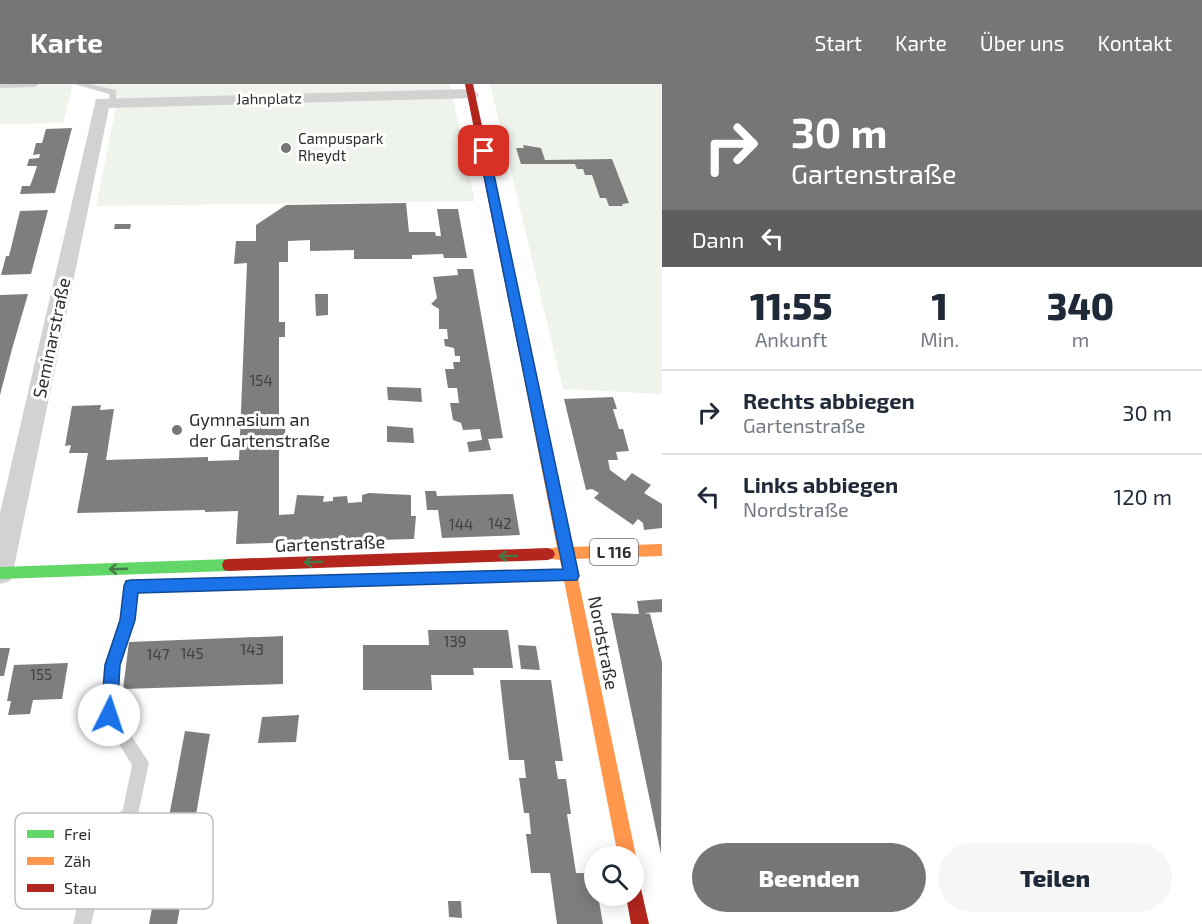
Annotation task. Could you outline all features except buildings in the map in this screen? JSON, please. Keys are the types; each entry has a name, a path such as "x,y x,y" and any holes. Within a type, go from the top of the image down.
{"main road":[{"name":"Nordstraße","path":"470,89 572,575 625,846"},
{"name":"Gartenstraße","path":"0,572 662,550"},
{"path":"637,906 640,924"}],"street":[{"name":"Jahnplatz","path":"107,103 470,89"},
{"name":"Seminarstraße","path":"0,572 107,103"}],"lane":[{"path":"0,85 35,84"},
{"path":"78,84 113,92 107,103"},
{"path":"131,586 127,620 112,665 109,715 141,763 131,813"},
{"path":"82,924 86,909"}],"shaded area":[{"path":"0,84 73,84 63,123 0,124"},
{"name":"Campuspark Rheydt","path":"87,84 450,84 475,201 96,206 118,96"},
{"path":"490,84 662,84 662,394 563,389"}],"traffic: fast":[{"path":"0,573 229,565"}],"traffic: slow":[{"path":"524,348 625,846"},
{"path":"548,554 662,550"}],"traffic: jam":[{"path":"469,84 524,348"},
{"path":"229,565 548,554"},
{"path":"637,906 640,924"}],"place":[{"name":"Campuspark Rheydt","path":"286,148"},
{"name":"Gymnasium an der Gartenstraße","path":"177,430"}],"route":[{"path":"109,715 112,665 127,620 131,586 572,576 562,538 484,151"}]}
